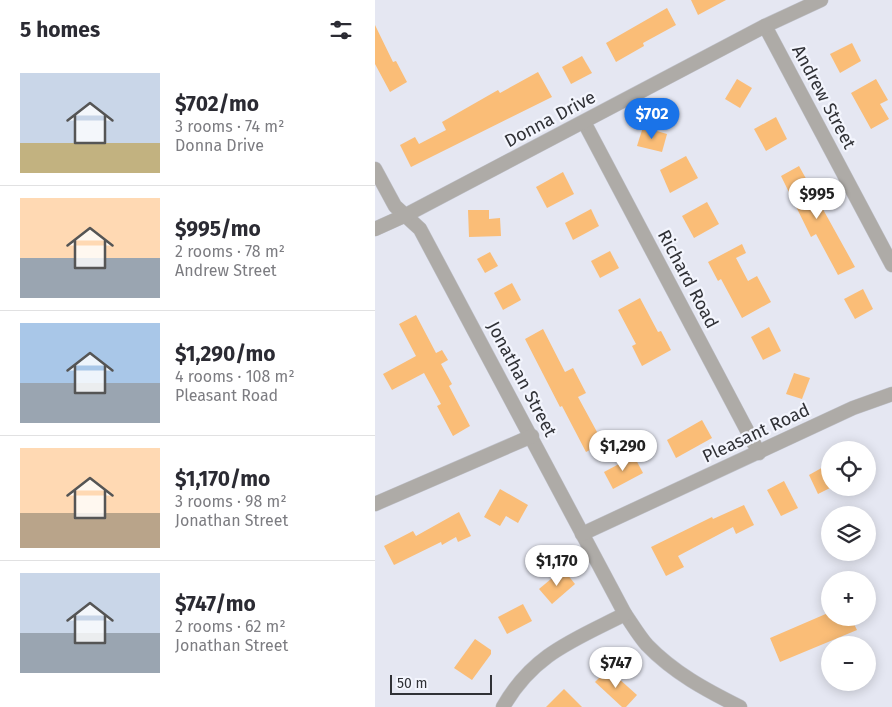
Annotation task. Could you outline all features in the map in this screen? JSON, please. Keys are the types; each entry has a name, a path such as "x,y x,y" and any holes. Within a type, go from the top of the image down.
{"street":[{"name":"Donna Drive","path":"375,229 406,215 585,122 765,26 821,0"},
{"name":"Andrew Street","path":"765,26 892,265"},
{"name":"Richard Road","path":"585,122 759,453"},
{"name":"Jonathan Street","path":"375,169 395,206 420,229 625,614 647,644 670,665 689,680 739,707"},
{"name":"Pleasant Road","path":"582,534 853,408 892,394"},
{"path":"375,504 531,436"},
{"path":"503,707 530,669 559,648 625,614"}],"building":[{"path":"691,0 726,0 698,15"},
{"path":"667,8 676,25 643,43 644,46 616,62 606,43"},
{"path":"375,25 393,62 396,61 407,82 390,92 375,64"},
{"path":"852,43 861,61 840,73 830,54"},
{"path":"582,56 592,73 571,84 562,67"},
{"path":"538,72 552,97 411,167 400,145 415,137 419,144 446,130 442,122 498,90 500,93"},
{"path":"737,79 752,88 740,108 725,99"},
{"path":"876,79 888,100 880,104 889,119 871,129 851,93"},
{"path":"776,117 787,139 766,151 754,129"},
{"path":"643,127 667,134 662,152 637,146"},
{"path":"686,156 698,178 670,193 660,170"},
{"path":"799,166 855,267 838,275 816,234 811,237 781,176"},
{"path":"563,172 574,194 547,208 536,187"},
{"path":"707,202 719,224 694,238 682,216"},
{"path":"591,209 599,226 573,240 565,223"},
{"path":"468,210 489,210 489,219 500,218 501,236 469,237"},
{"path":"742,244 746,253 736,258 748,281 757,276 771,302 742,318 721,279 718,281 708,262"},
{"path":"610,251 619,268 600,278 591,261"},
{"path":"490,252 498,266 485,273 477,259"},
{"path":"512,283 521,300 503,310 494,293"},
{"path":"863,289 873,309 855,319 844,299"},
{"path":"640,298 658,332 661,331 671,350 642,366 632,346 636,344 618,310"},
{"path":"416,315 436,353 442,350 448,360 441,364 452,384 449,386 470,426 453,436 437,406 441,404 424,373 392,390 383,374 416,356 399,324"},
{"path":"769,327 781,351 763,360 751,337"},
{"path":"543,329 565,372 573,368 586,393 578,397 603,443 586,452 562,406 560,407 525,339"},
{"path":"794,373 810,378 802,399 786,394"},
{"path":"702,420 712,438 676,458 667,440"},
{"path":"634,456 643,473 613,489 604,472"},
{"path":"821,468 821,492 818,494 809,475"},
{"path":"784,481 798,508 781,516 767,490"},
{"path":"500,489 528,505 518,523 506,516 500,526 484,517"},
{"path":"744,505 754,525 736,534 733,527 678,556 684,567 666,576 651,547 712,517 713,519"},
{"path":"459,512 471,536 458,542 456,537 442,545 441,542 394,565 384,546 413,531 416,536"},
{"path":"563,569 575,584 552,604 539,589"},
{"path":"523,604 532,621 507,634 498,617"},
{"path":"821,616 821,626 855,626 857,630 843,636 821,636 821,645 780,662 770,638"},
{"path":"475,639 491,650 491,654 472,680 454,668"},
{"path":"608,669 637,695 626,707 622,707 595,682"},
{"path":"564,689 582,707 546,707"}]}
